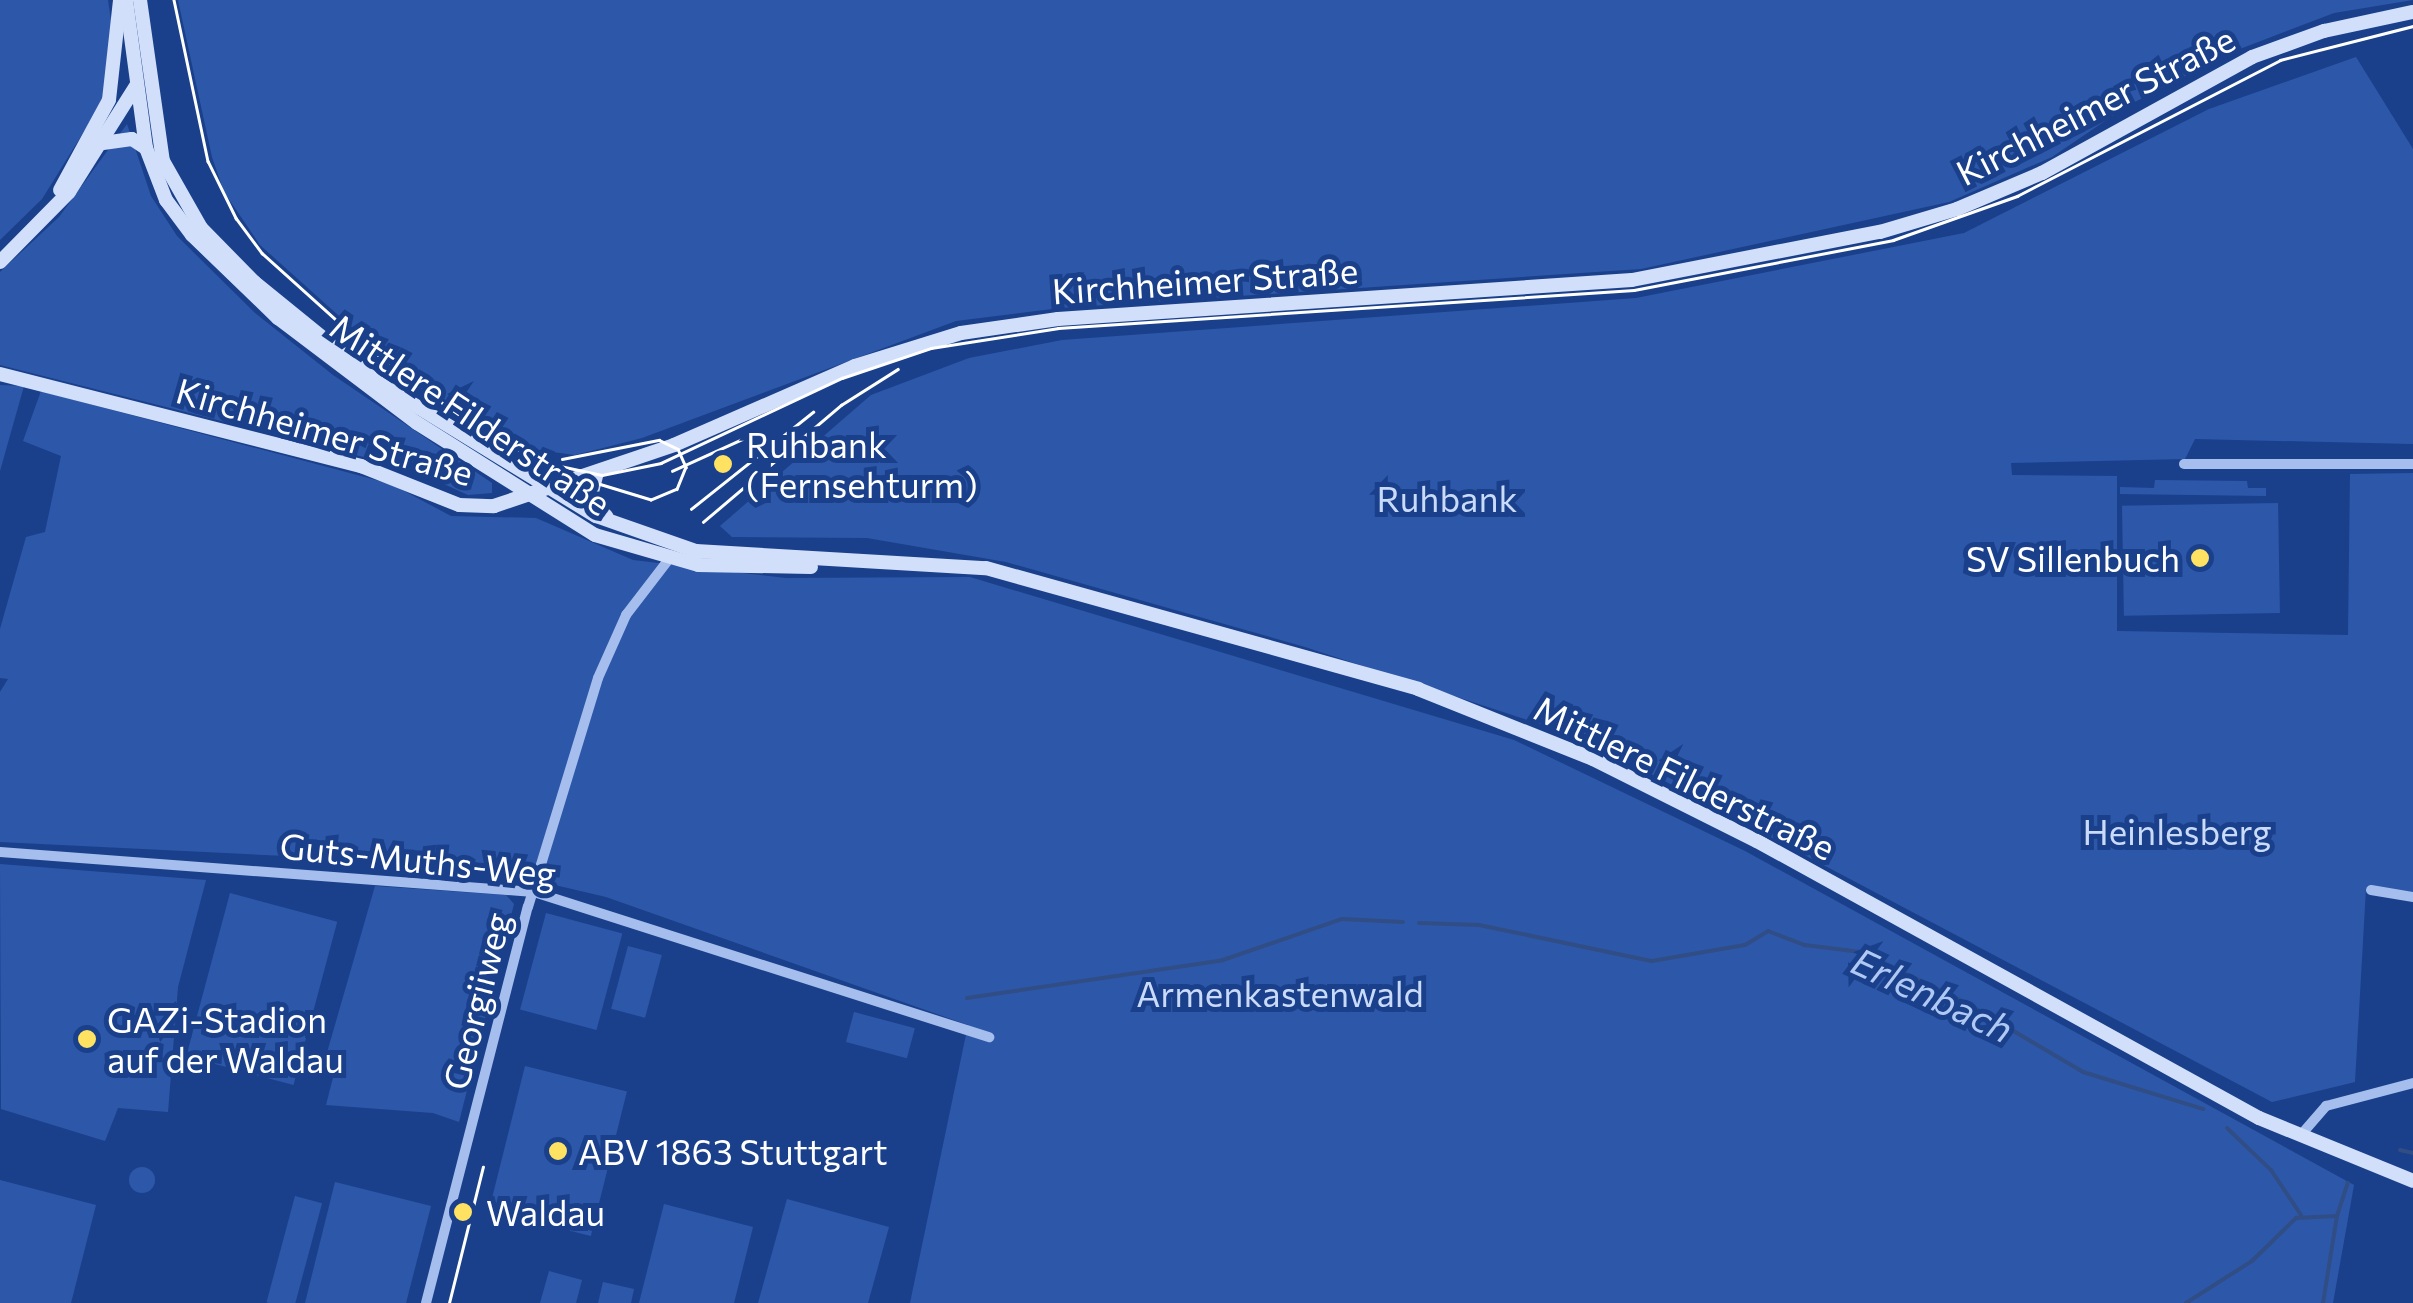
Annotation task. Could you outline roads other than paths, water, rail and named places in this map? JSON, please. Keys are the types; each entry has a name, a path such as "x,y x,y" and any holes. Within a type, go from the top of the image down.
{"main road":[{"name":"Mittlere Filderstraße","path":"123,0 146,148 166,200 192,235 278,318 386,401 594,535 669,559 754,569 882,558"},
{"path":"36,226 108,100 123,0"},
{"name":"Mittlere Filderstraße","path":"140,0 164,161 201,228 254,282 377,382 612,525 696,551 882,558 986,568 1418,689 1520,728 1757,841 2300,1136 2413,1180"},
{"name":"Kirchheimer Straße","path":"0,374 362,466 459,505 494,506 598,472 855,366 961,333 1058,319 1632,280 1880,232 1956,209 2042,173 2252,57 2324,32 2413,12"},
{"path":"0,262 36,226 103,143 138,83 150,47"},
{"path":"103,143 132,139 146,148"},
{"path":"598,472 590,500 612,525"},
{"path":"669,559 696,551"}],"street":[{"path":"2184,464 2413,464"},
{"name":"Georgiiweg","path":"426,1303 534,892 608,649 640,590 669,559"},
{"name":"Guts-Muths-Weg","path":"0,852 534,892 989,1037"},
{"path":"2371,890 2413,897"},
{"path":"2300,1136 2326,1106 2413,1083"}],"waterway":[{"name":"Erlenbach","path":"967,998 1223,960 1342,919 1403,922"},
{"name":"Erlenbach","path":"1419,923 1479,925 1652,961 1745,945 1768,931 1805,945 1861,952 1966,1003 2083,1072 2203,1109"},
{"path":"2227,1128 2271,1170 2301,1215"},
{"path":"2400,1150 2413,1153"},
{"path":"2186,1303 2252,1261 2296,1218 2337,1216 2348,1183"},
{"path":"2323,1303 2337,1216"}],"tram line":[{"path":"174,0 208,161 236,218 262,253 381,360 464,418 537,461 602,475 661,463 842,378 931,348 1058,328 1634,290 1893,240 2017,196 2280,60 2413,26"},
{"path":"703,522 841,405 898,369"},
{"path":"691,509 813,412"},
{"path":"672,471 758,432"},
{"path":"562,459 659,440 678,449 686,467 677,489 651,500 585,480"},
{"path":"449,1303 483,1167"}],"place":[{"name":"Ruhbank (Fernsehturm)","path":"723,464"},
{"name":"SV Sillenbuch","path":"2200,558"},
{"name":"GAZi-Stadion auf der Waldau","path":"87,1039"},
{"name":"ABV 1863 Stuttgart","path":"558,1151"},
{"name":"Waldau","path":"463,1212"}],"park label":[{"name":"Ruhbank","path":"1447,498"},
{"name":"Heinlesberg","path":"2177,831"},
{"name":"Armenkastenwald","path":"1280,993"}]}
